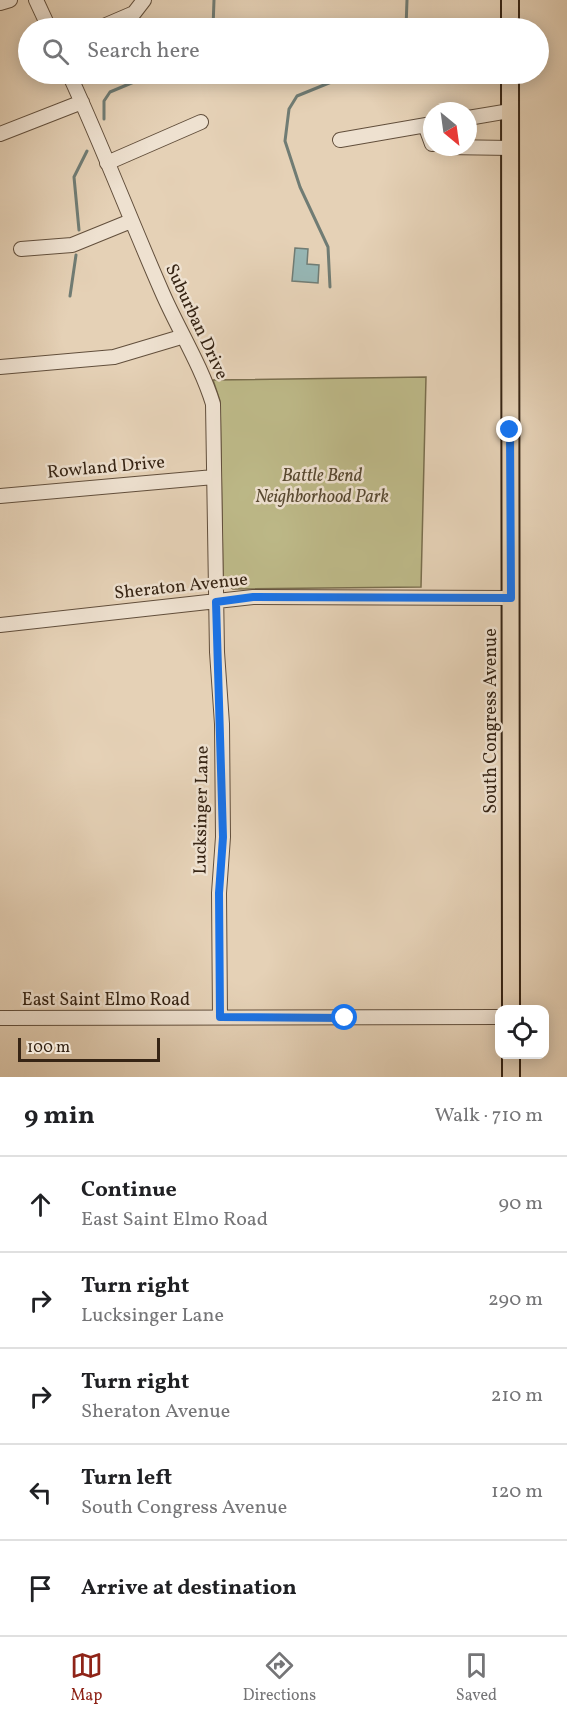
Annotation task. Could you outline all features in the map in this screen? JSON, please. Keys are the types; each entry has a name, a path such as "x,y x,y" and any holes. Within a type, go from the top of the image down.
{"main road":[{"path":"510,0 510,18"},
{"name":"South Congress Avenue","path":"510,84 511,1005"},
{"path":"511,1059 511,1077"}],"street":[{"path":"0,3 10,0"},
{"path":"36,0 44,18"},
{"path":"122,18 134,13 144,0"},
{"name":"Suburban Drive","path":"74,84 131,221 182,337 207,385 213,404 216,602"},
{"path":"0,134 82,102"},
{"path":"477,116 510,111"},
{"path":"107,163 201,122"},
{"path":"340,140 423,126"},
{"path":"477,147 510,148"},
{"path":"21,249 72,245 131,221"},
{"path":"0,367 114,357 182,337"},
{"name":"Rowland Drive","path":"0,496 214,477"},
{"name":"Sheraton Avenue","path":"0,625 253,597 511,598"},
{"name":"Lucksinger Lane","path":"216,602 223,837 219,893 220,1017"},
{"name":"East Saint Elmo Road","path":"0,1018 495,1017"}],"green space":[{"name":"Battle Bend Neighborhood Park","path":"426,377 421,587 233,589 223,583 220,401 213,380"}],"water":[{"path":"295,248 308,249 307,264 319,265 318,283 292,281"}],"waterway":[{"path":"213,18 214,0"},
{"path":"406,18 407,0"},
{"path":"104,119 104,101 110,92 129,84"},
{"path":"326,84 297,96 289,109 285,141 300,187 328,247 330,287"},
{"path":"79,230 74,177 87,151"},
{"path":"70,296 76,255"}],"route":[{"path":"345,1018 220,1017 219,893 223,837 222,724 216,602 253,597 511,598 510,430"}]}
